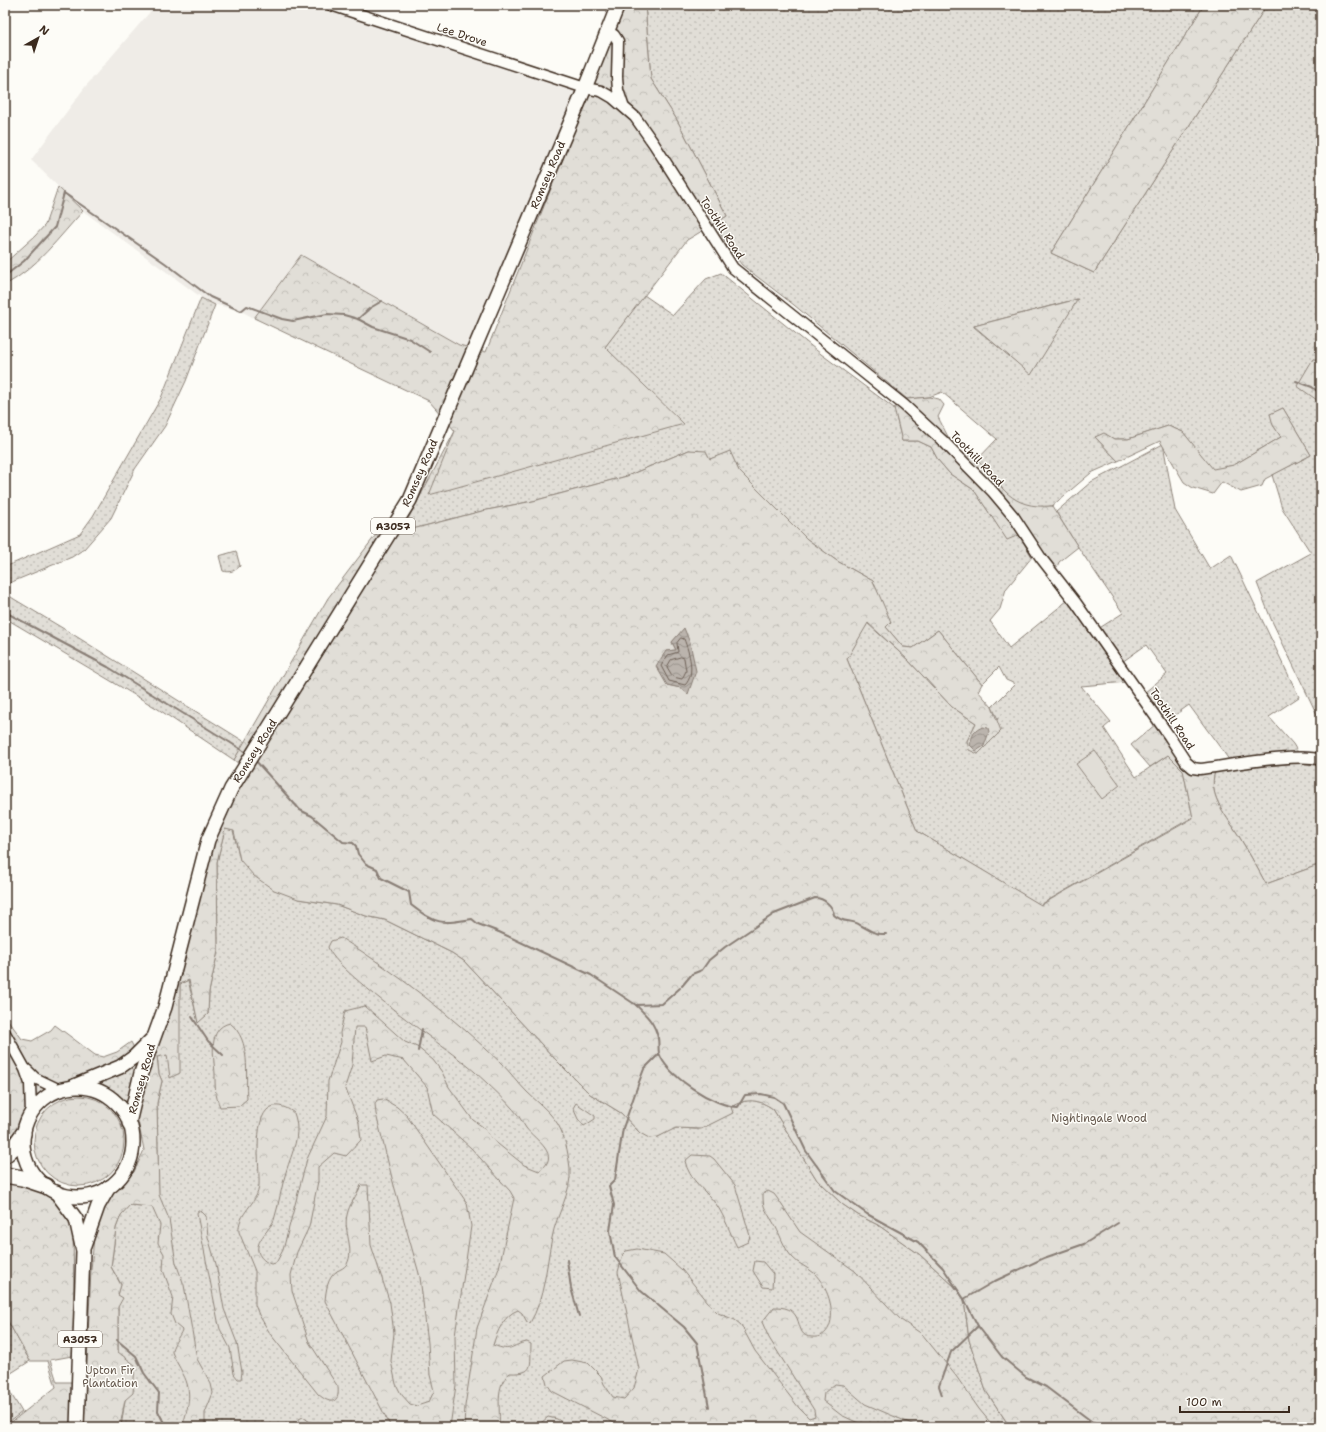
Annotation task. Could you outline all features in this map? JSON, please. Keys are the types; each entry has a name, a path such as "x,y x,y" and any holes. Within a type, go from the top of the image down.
{"highway":[{"path":"5,1155 13,1148 23,1134"},
{"path":"5,1175 22,1178 51,1189"}],"main road":[{"name":"Romsey Road","path":"129,1123 141,1073 165,1007 208,840 231,789 410,500 585,88 618,5"},
{"name":"Romsey Road","path":"66,1088 120,1067 134,1057 155,1036"},
{"path":"66,1088 93,1089 107,1096 119,1105 129,1123 132,1140 130,1158 122,1174 109,1187 88,1195 77,1196 51,1189 32,1172 24,1154 23,1134 31,1114 43,1099 66,1088"},
{"name":"A3057","path":"83,1251 98,1206 109,1187"},
{"name":"A3057","path":"51,1189 76,1219 83,1251 77,1427"}],"street":[{"name":"Lee Drove","path":"331,5 585,88"},
{"name":"Toothill Road","path":"607,31 614,35 618,41 618,90 623,105"},
{"name":"Toothill Road","path":"585,88 601,91 623,105 635,118 654,144 733,268 904,405 944,442 993,492 1014,517 1041,558 1090,622 1186,762 1192,768 1200,769 1290,758 1308,757 1321,760"},
{"path":"5,1033 25,1068 30,1083 31,1114"},
{"path":"25,1068 35,1078 66,1088"}],"shaded area":[{"path":"156,5 331,5 585,88 474,353 302,255 254,318 241,311 209,303 83,211 31,160 85,87"}],"green space":[{"path":"624,5 645,5 651,79 677,120 727,216 687,240 605,347 684,424 429,495 455,431 429,401 254,318 301,255 459,345 486,352"},
{"path":"645,5 1204,5 1051,253 1094,273 1267,5 1321,5 1321,360 1313,359 1317,400 1321,407 1321,723 1271,619 1257,583 1311,553 1282,508 1272,475 1311,455 1283,408 1271,414 1273,425 1281,437 1234,465 1212,470 1183,432 1168,426 1128,439 1114,439 1104,434 1095,437 1118,461 1091,473 1052,506 1036,508 1021,503 1009,496 977,460 997,439 942,392 929,397 907,399 794,305 742,265 729,249 717,228 726,230 719,221 727,216 677,120 651,79","holes":["1077,299 1031,374 974,326"]},
{"path":"1204,5 1267,5 1094,273 1051,253"},
{"path":"58,187 83,211 37,261 17,278 5,285 5,263 45,225"},
{"path":"721,273 821,354 894,408 902,441 918,441 931,447 938,460 950,474 974,490 1007,539 1019,535 1032,557 1006,589 1000,609 990,621 1009,648 1068,600 1127,682 1081,686 1111,722 1104,728 1136,777 1168,755 1183,770 1193,817 1040,905 917,831 847,659 867,623 908,660 952,707 976,723 967,741 998,719 992,707 1015,684 1006,680 999,667 982,684 938,630 913,648 903,647 886,627 873,581 837,561 807,539 739,471 730,452 710,459 689,450 627,476 533,501 482,511 401,532 455,431 646,388 605,347 644,295 673,315 706,279"},
{"path":"201,298 215,305 186,381 165,426 135,469 111,518 84,549 72,557 7,584 8,595 14,599 73,634 245,742 234,760 158,709 5,618 5,567 80,534 93,516 161,398"},
{"path":"1078,299 1031,375 974,326"},
{"path":"1313,359 1321,360 1321,407 1317,400 1297,386"},
{"path":"929,397 939,399 944,405 938,417 955,447 978,461 1009,494 1017,500 1026,504 1052,506 1078,547 1059,562 1057,567 1050,565 1027,526 1011,522 1019,535 1007,540 974,490 950,474 938,460 931,447 918,441 902,441 894,408 907,399"},
{"path":"1283,408 1311,455 1265,479 1262,486 1241,492 1222,482 1213,494 1193,488 1184,482 1160,441 1118,461 1095,437 1104,433 1114,439 1128,439 1168,426 1183,432 1213,469 1234,465 1281,437 1273,425 1270,414"},
{"path":"1163,444 1175,510 1210,569 1231,555 1299,697 1269,717 1293,744 1299,754 1230,761 1189,705 1164,723 1144,693 1167,674 1146,645 1122,662 1098,629 1123,613 1056,512 1091,482"},
{"name":"Nightingale Wood","path":"689,450 706,451 710,459 730,451 739,471 807,539 837,561 873,581 891,622 886,627 903,647 913,648 938,630 982,684 978,691 992,707 1001,731 978,754 969,750 967,741 976,723 952,707 908,660 868,623 847,659 917,831 1041,905 1193,818 1183,770 1168,755 1150,767 1131,745 1156,724 1184,765 1215,771 1213,780 1216,798 1266,884 1321,864 1321,1427 1010,1427 986,1391 969,1340 964,1299 954,1286 919,1254 878,1225 858,1215 842,1204 817,1180 773,1109 763,1103 752,1101 742,1102 731,1107 733,1113 701,1129 676,1128 658,1137 649,1138 640,1133 621,1113 590,1094 556,1060 464,961 452,953 385,920 366,916 337,905 298,899 274,890 254,876 240,860 234,831 225,829 217,862 218,951 209,992 208,1014 198,1023 189,980 180,984 180,1073 170,1078 167,1055 157,1057 159,1074 162,1081 157,1103 159,1195 169,1219 176,1263 184,1285 197,1359 211,1384 213,1393 205,1413 205,1427 182,1427 188,1407 189,1394 182,1371 172,1352 182,1330 175,1324 171,1314 173,1297 163,1270 164,1254 158,1243 160,1225 152,1207 130,1205 121,1215 116,1228 111,1267 121,1285 118,1295 123,1298 118,1307 118,1352 135,1365 133,1393 125,1400 121,1421 123,1427 84,1427 91,1270 94,1237 100,1215 115,1191 134,1172 144,1150 137,1116 142,1094 203,872 220,824 248,771 234,760 328,598 375,536 401,532 482,511 533,501 627,476","holes":["684,629 681,688 667,685 666,651 676,650 672,642"]},
{"path":"236,551 240,566 232,571 223,571 219,556"},
{"path":"1095,751 1120,785 1102,799 1076,764"},
{"path":"1298,763 1315,765 1321,769 1321,864 1266,884 1216,798 1213,780 1215,771"},
{"path":"225,829 233,830 240,860 298,899 337,905 366,916 385,920 452,953 464,961 556,1060 590,1094 621,1113 640,1133 658,1137 675,1128 700,1129 711,1123 727,1110 744,1101 752,1100 773,1109 817,1180 842,1204 858,1215 878,1225 919,1254 954,1286 964,1299 969,1340 986,1391 1010,1427 121,1427 125,1400 118,1352 118,1295 121,1284 111,1267 116,1228 121,1215 129,1205 159,1207 157,1103 162,1081 159,1074 157,1056 167,1055 179,1012 180,984 188,980 198,1022 208,1014 209,992 218,951 217,862"},
{"path":"341,938 404,981 464,1029 501,1063 524,1089 552,1116 564,1137 570,1168 569,1187 554,1229 539,1303 530,1323 527,1322 522,1313 518,1310 513,1312 505,1320 493,1345 511,1348 521,1343 527,1342 531,1344 530,1367 524,1372 510,1373 502,1384 499,1398 499,1427 464,1427 465,1406 477,1328 499,1268 514,1198 510,1191 471,1148 433,1114 427,1087 404,1060 386,1056 372,1061 365,1027 355,1027 352,1065 345,1087 359,1123 361,1140 346,1156 334,1153 318,1167 318,1181 309,1227 297,1252 291,1275 292,1291 309,1342 338,1387 338,1393 335,1400 326,1400 318,1394 271,1335 255,1305 255,1271 239,1232 239,1225 241,1219 258,1192 258,1141 259,1128 262,1118 267,1110 274,1106 283,1107 294,1113 297,1129 297,1136 284,1178 274,1220 258,1246 258,1252 261,1257 271,1264 276,1263 283,1250 307,1159 327,1116 328,1081 341,1042 340,1033 345,1011 365,1006 405,1042 417,1047 433,1060 442,1072 449,1087 473,1120 483,1127 493,1140 524,1165 539,1171 546,1165 548,1159 548,1154 545,1148 530,1133 513,1109 492,1087 475,1072 370,991 335,958 328,947 331,941"},
{"path":"5,1016 22,1039 32,1041 51,1030 55,1025 95,1055 103,1057 117,1052 131,1042 135,1050 118,1063 59,1083 39,1094 27,1109 20,1126 5,1146"},
{"path":"230,1023 237,1030 245,1048 247,1099 239,1106 220,1107 216,1091 213,1051 215,1037 218,1031 223,1026"},
{"path":"141,1057 126,1110 111,1094 92,1085 106,1080"},
{"path":"70,1096 88,1096 104,1103 117,1116 124,1132 124,1150 117,1166 104,1179 88,1186 70,1186 54,1179 41,1166 34,1150 34,1132 41,1116 54,1103"},
{"path":"383,1099 397,1107 407,1116 467,1203 471,1226 455,1336 456,1385 450,1427 391,1427 325,1301 331,1277 347,1264 349,1258 350,1252 346,1227 348,1211 361,1185 368,1185 371,1245 390,1303 394,1333 391,1361 396,1384 401,1394 410,1404 417,1406 429,1402 434,1391 430,1375 428,1343 420,1277 393,1182 376,1114 375,1104 377,1100"},
{"path":"576,1103 595,1116 595,1119 584,1126 578,1119 573,1108"},
{"path":"692,1155 710,1156 735,1185 750,1236 748,1242 737,1247 716,1204 690,1174 685,1161"},
{"path":"5,1181 45,1192 61,1207 73,1229 74,1298 76,1309 72,1356 50,1360 57,1382 72,1382 71,1427 5,1427 56,1387 48,1361 30,1361 5,1316"},
{"path":"768,1191 774,1194 800,1232 855,1271 901,1320 922,1334 994,1427 919,1427 865,1404 843,1385 835,1384 824,1393 823,1401 841,1415 867,1427 620,1427 552,1391 547,1384 545,1376 564,1361 572,1360 588,1363 601,1376 604,1384 613,1397 624,1399 634,1388 639,1369 618,1272 623,1254 626,1251 637,1249 664,1254 682,1270 718,1313 735,1320 741,1325 755,1351 799,1408 809,1418 815,1416 814,1410 769,1338 762,1322 774,1307 785,1308 792,1311 796,1316 802,1332 806,1336 818,1337 824,1334 829,1327 831,1320 831,1306 826,1291 819,1278 794,1259 786,1249 764,1206 763,1194"},
{"path":"198,1211 201,1211 206,1216 208,1237 216,1264 224,1309 237,1343 242,1372 241,1379 238,1379 234,1374 230,1348 220,1329 197,1214"},
{"path":"755,1261 763,1262 773,1274 772,1288 763,1287 753,1271"},
{"path":"5,1316 30,1361 5,1377"},
{"path":"5,1384 22,1412 5,1425"},
{"path":"303,1417 317,1427 300,1427 299,1419"},
{"path":"548,1417 557,1419 570,1427 539,1427"}],"water":[{"path":"684,628 690,643 696,671 688,694 681,688 667,685 656,666 666,651 676,650 672,642"},
{"path":"983,727 988,728 989,732 984,746 976,751 970,745 972,738 975,731"}],"waterway":[{"path":"5,276 24,261 55,227 64,193 165,263 210,297 241,311 247,306 282,319 293,321 327,314 344,315 358,319 373,327 410,339 430,352"},
{"path":"358,319 370,308 382,301"},
{"path":"1296,381 1312,387 1321,394"},
{"path":"5,612 108,667 247,753"},
{"path":"255,760 300,810 312,816 343,842 353,843 356,846 358,854 366,864 377,869 381,878 409,892 411,905 433,920 453,922 472,919 478,924 499,932 591,975 636,1005 662,1004 680,988"},
{"path":"682,986 692,974 702,970 709,960 725,947 774,914 815,898 822,899 828,903 834,915 841,920 857,923 875,933 886,934"},
{"path":"636,1005 650,1020 655,1028 658,1038 659,1053 664,1062 671,1071 693,1089 717,1102 728,1106 738,1107 745,1095 761,1094 774,1097 783,1103 806,1151 835,1191 867,1214 918,1242 943,1268 964,1299 978,1326"},
{"path":"192,1017 208,1041 223,1055"},
{"path":"418,1051 422,1029"},
{"path":"659,1054 644,1069 623,1128 615,1180 609,1186 614,1205 610,1231 615,1257 641,1291 684,1327 697,1343 709,1407"},
{"path":"964,1299 995,1281 1044,1258 1084,1244 1118,1223"},
{"path":"567,1260 571,1288 579,1316"},
{"path":"942,1395 939,1386 951,1352 978,1326 1002,1357 1026,1377 1046,1387 1099,1427"},
{"path":"117,1340 136,1356 144,1373 159,1393 158,1411 166,1427"}],"park label":[{"name":"Upton Fir Plantation","path":"110,1376"}]}
